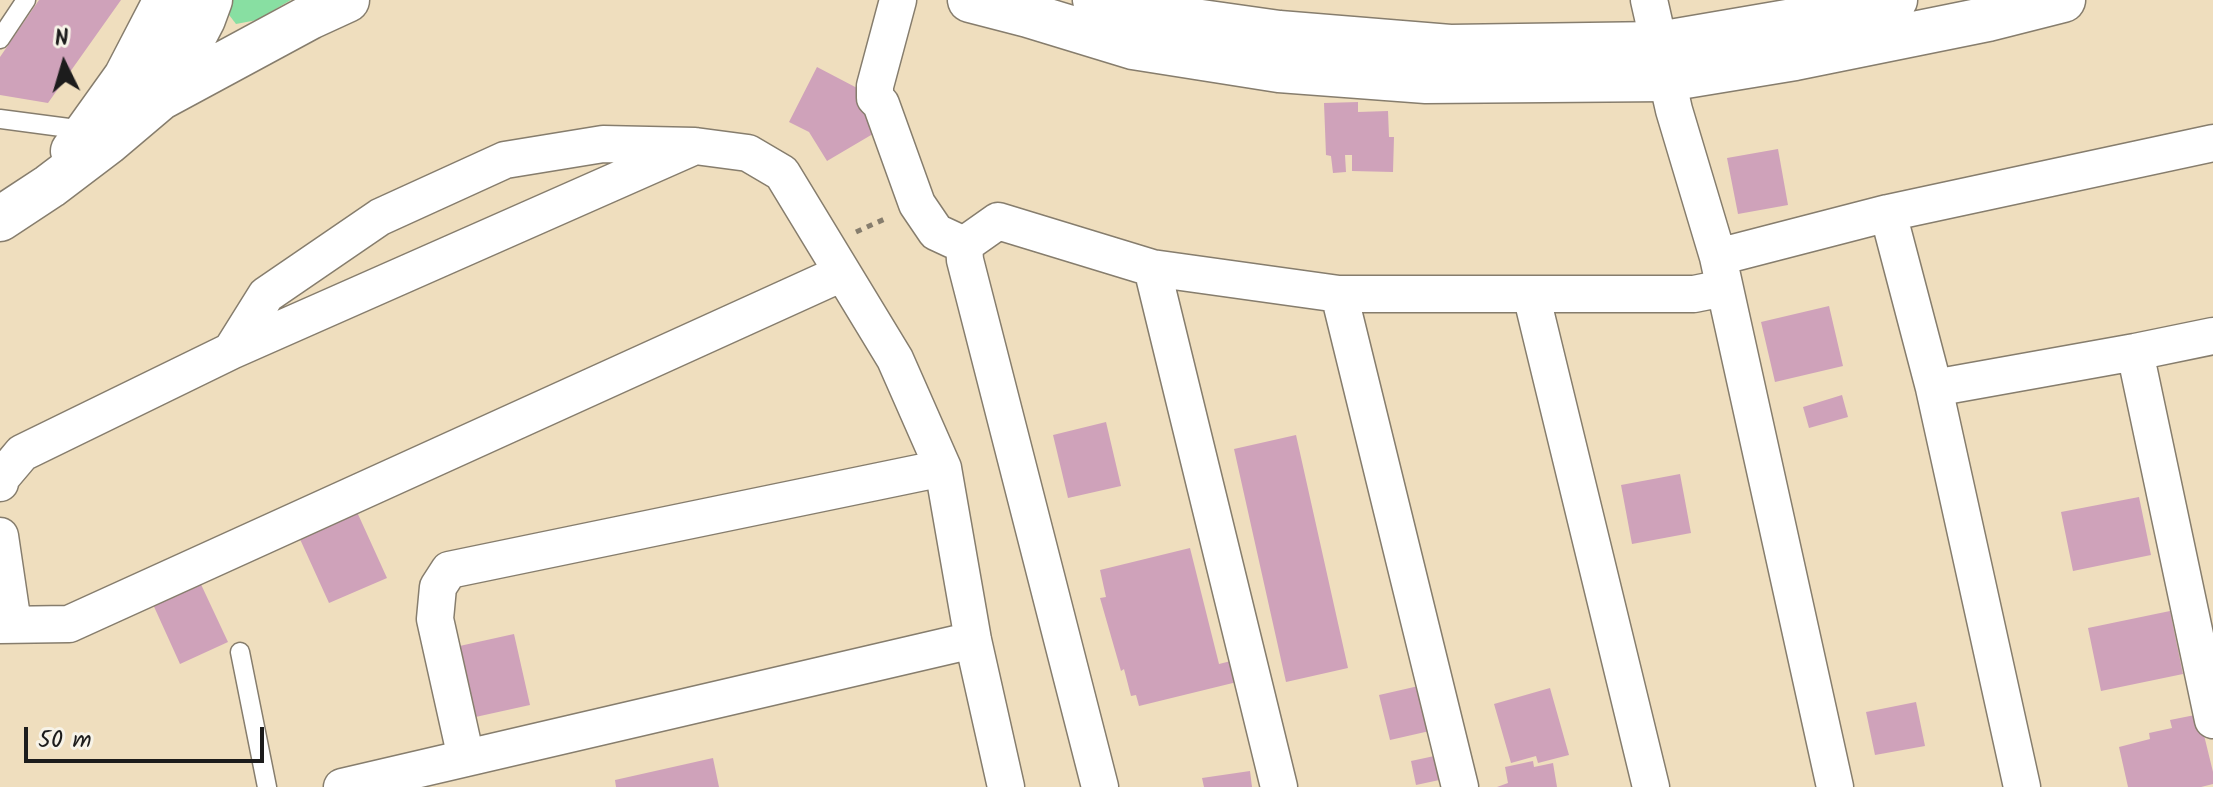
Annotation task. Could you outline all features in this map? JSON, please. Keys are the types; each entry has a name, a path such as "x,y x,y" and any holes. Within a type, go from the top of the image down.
{"street":[{"path":"97,136 166,0"},
{"path":"160,98 210,0"},
{"path":"0,219 50,186 97,136 160,98 347,0"},
{"path":"898,0 875,86 875,98 881,104 917,204 936,232 964,245"},
{"path":"970,0 1133,47 1279,70 1426,81 1663,61 1795,58 1988,19 2063,0"},
{"path":"1095,0 1137,13 1279,33 1663,61 1793,21 1895,0"},
{"path":"1649,0 1674,110 1721,272 1835,787"},
{"path":"964,245 998,221 1152,268 1339,294 1694,294 1721,272 1888,213 2213,143"},
{"path":"231,351 266,295 380,217 505,160 603,144 695,146 748,153 782,173 895,359 943,468 973,640 1006,787"},
{"path":"0,483 22,453 231,351 695,146"},
{"path":"1888,213 1934,388 2022,787"},
{"path":"964,245 965,260 1100,787"},
{"path":"0,536 7,625 69,624 834,260"},
{"path":"1152,268 1279,787"},
{"path":"1339,294 1460,787"},
{"path":"1531,294 1651,787"},
{"path":"1934,388 2213,336"},
{"path":"2135,352 2213,720"},
{"path":"466,758 435,619 438,587 449,570 943,468"},
{"path":"342,787 973,640"}],"lane":[{"path":"0,39 26,0"},
{"path":"0,119 97,136"},
{"path":"240,652 267,787"}],"path":[{"path":"834,260 917,204"}],"green space":[{"path":"225,0 291,0 257,20 236,24 223,7"}],"building":[{"path":"39,0 121,0 48,103 0,95 0,57"},
{"path":"817,67 859,89 883,128 827,161 809,132 789,122"},
{"path":"1358,102 1358,112 1388,111 1389,137 1394,137 1393,172 1352,171 1352,155 1345,155 1346,172 1333,173 1331,156 1326,155 1324,103"},
{"path":"1778,149 1788,205 1738,214 1727,158"},
{"path":"1829,306 1843,366 1775,382 1761,322"},
{"path":"1842,395 1848,417 1809,428 1803,407"},
{"path":"1106,422 1121,486 1068,498 1053,435"},
{"path":"1296,435 1348,668 1286,682 1234,449"},
{"path":"1680,474 1691,533 1632,544 1621,485"},
{"path":"2139,497 2151,555 2073,571 2061,512"},
{"path":"357,512 387,578 329,603 299,537"},
{"path":"1190,548 1219,664 1235,660 1241,681 1139,706 1136,695 1131,696 1124,669 1121,671 1100,598 1106,597 1100,570"},
{"path":"198,578 228,642 180,664 151,600"},
{"path":"2170,611 2183,674 2101,691 2088,628"},
{"path":"514,634 530,705 471,718 455,647"},
{"path":"1423,685 1434,730 1390,740 1379,695"},
{"path":"1550,688 1569,755 1538,763 1536,756 1511,763 1494,704"},
{"path":"1916,702 1925,746 1875,755 1866,712"},
{"path":"2195,715 2198,728 2202,727 2213,784 2201,787 2128,787 2119,747 2150,739 2149,733 2172,728 2170,720"},
{"path":"1439,755 1444,779 1416,785 1411,761"},
{"path":"713,758 719,787 616,787 615,780"},
{"path":"1533,761 1534,767 1553,763 1557,787 1497,787 1508,783 1505,767"},
{"path":"1250,771 1252,787 1204,787 1202,778"}]}
